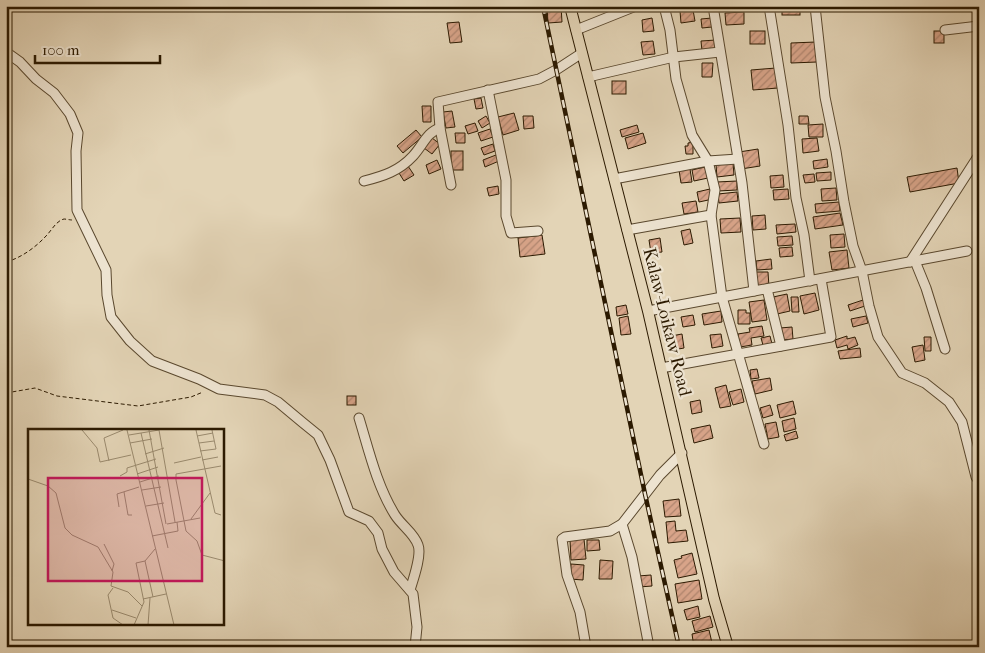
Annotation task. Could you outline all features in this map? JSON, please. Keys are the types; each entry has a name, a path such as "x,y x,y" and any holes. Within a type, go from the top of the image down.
{"main road":[{"name":"Kalaw-Loikaw Road","path":"570,6 648,311 714,599 728,647"}],"street":[{"path":"576,30 636,6"},
{"path":"664,6 674,57 676,79 692,135 708,161 715,190 711,215 722,297 764,444"},
{"path":"713,6 742,183 754,291"},
{"path":"769,6 788,125 796,198 804,234 810,281"},
{"path":"816,6 825,97 853,246 862,271 878,337 902,373 925,383 949,402 962,422 976,477 979,481"},
{"path":"945,30 979,26"},
{"path":"6,52 54,93 70,114 78,133 76,151 77,210 106,270 107,295 111,317 130,341 152,361 200,378 219,389 265,395 278,402 318,434 330,460 349,512 369,521 378,533 382,549 394,572 413,594 417,627 415,647"},
{"path":"588,77 674,57 720,52"},
{"path":"451,185 440,128 438,102 539,79 582,53"},
{"path":"488,90 506,180 506,216 511,233 538,231"},
{"path":"364,181 390,174 413,156 432,130 440,128"},
{"path":"913,262 979,155"},
{"path":"614,178 708,161 738,158"},
{"path":"627,230 711,215"},
{"path":"648,311 967,251"},
{"path":"913,262 926,288 945,348"},
{"path":"661,368 831,337 821,279"},
{"path":"767,289 781,346"},
{"path":"359,418 381,488 396,517 412,534 419,547 416,572 410,590"},
{"path":"586,647 580,612 567,575 561,541 564,537 610,531 622,524 660,475 682,453"},
{"path":"622,524 632,557 649,647"}],"path":[{"path":"6,262 15,260 26,253 46,237 56,224 64,219 83,221"},
{"path":"6,393 35,388 58,396 138,406 191,397 219,389"}],"building":[{"path":"547,6 561,6 562,22 548,23"},
{"path":"782,6 800,6 800,15 782,15"},
{"path":"693,10 695,21 681,23 680,11"},
{"path":"744,12 744,24 726,25 725,13"},
{"path":"652,18 654,31 643,32 642,20"},
{"path":"712,18 712,27 702,28 701,19"},
{"path":"459,22 462,42 450,43 447,23"},
{"path":"750,31 765,31 765,44 750,44"},
{"path":"934,31 944,31 944,43 934,43"},
{"path":"716,40 716,50 702,51 701,41"},
{"path":"653,41 655,54 643,55 641,42"},
{"path":"816,42 817,62 791,63 791,43"},
{"path":"702,63 713,63 712,77 702,77"},
{"path":"776,68 778,88 753,90 751,70"},
{"path":"612,81 626,81 626,94 612,94"},
{"path":"481,98 483,108 476,109 474,99"},
{"path":"422,106 431,106 431,122 423,122"},
{"path":"452,111 455,127 446,128 443,112"},
{"path":"514,113 519,130 503,135 498,117"},
{"path":"486,116 490,123 482,128 478,121"},
{"path":"523,116 533,116 534,128 524,129"},
{"path":"799,116 808,116 809,124 799,124"},
{"path":"475,123 478,131 468,134 465,126"},
{"path":"823,124 823,137 809,137 808,125"},
{"path":"637,125 639,132 622,137 620,130"},
{"path":"490,129 493,137 481,141 478,133"},
{"path":"416,130 422,137 403,153 397,146"},
{"path":"455,133 465,133 465,143 456,143"},
{"path":"643,133 646,143 628,149 625,138"},
{"path":"432,138 440,144 432,154 424,148"},
{"path":"817,138 819,151 803,153 802,139"},
{"path":"693,142 693,154 686,154 685,146"},
{"path":"493,144 495,151 484,155 481,148"},
{"path":"758,149 760,166 741,169 739,152"},
{"path":"451,151 463,151 463,170 451,170"},
{"path":"496,155 499,161 485,167 483,160"},
{"path":"827,159 828,167 814,169 813,161"},
{"path":"437,160 441,169 429,174 426,165"},
{"path":"733,163 734,175 717,177 716,165"},
{"path":"979,165 979,202 973,166"},
{"path":"408,166 414,175 404,181 399,173"},
{"path":"705,167 708,178 694,181 692,170"},
{"path":"957,168 959,183 910,192 907,177"},
{"path":"690,169 692,182 681,183 679,170"},
{"path":"831,172 831,180 817,181 816,173"},
{"path":"814,174 815,182 805,183 803,175"},
{"path":"783,175 784,187 771,188 770,176"},
{"path":"737,181 737,190 718,191 717,182"},
{"path":"498,186 499,194 489,196 487,188"},
{"path":"836,188 837,200 822,201 821,189"},
{"path":"710,189 713,199 699,202 697,192"},
{"path":"788,189 789,199 774,200 773,190"},
{"path":"737,192 738,201 719,203 718,194"},
{"path":"696,201 698,212 684,214 682,203"},
{"path":"839,202 840,211 816,213 815,204"},
{"path":"840,213 843,225 815,229 813,217"},
{"path":"765,215 766,229 753,230 752,216"},
{"path":"740,218 741,232 721,233 720,219"},
{"path":"795,224 796,232 777,234 776,225"},
{"path":"690,229 693,243 684,245 681,231"},
{"path":"844,234 845,247 831,248 830,235"},
{"path":"542,235 545,254 520,257 518,238"},
{"path":"792,236 793,245 778,246 777,237"},
{"path":"660,238 662,252 651,253 649,240"},
{"path":"792,247 793,256 780,257 779,248"},
{"path":"847,250 849,268 832,270 829,252"},
{"path":"771,259 772,269 757,270 756,261"},
{"path":"756,272 768,272 769,287 757,287"},
{"path":"815,293 819,310 804,314 800,296"},
{"path":"787,294 790,311 777,314 773,297"},
{"path":"791,297 798,297 799,312 792,312"},
{"path":"764,300 767,320 752,322 749,302"},
{"path":"863,300 865,306 850,311 848,305"},
{"path":"626,305 628,314 617,316 616,307"},
{"path":"738,310 746,310 746,313 750,313 750,324 738,324"},
{"path":"721,311 722,322 704,325 702,314"},
{"path":"693,315 695,325 683,327 681,317"},
{"path":"628,316 631,334 621,335 619,318"},
{"path":"866,316 868,323 853,327 851,319"},
{"path":"762,326 764,336 751,338 752,345 740,347 738,334 750,332 749,328"},
{"path":"792,327 793,339 782,340 780,328"},
{"path":"682,334 684,348 673,350 671,336"},
{"path":"721,334 723,346 712,348 710,335"},
{"path":"770,336 772,344 763,345 761,338"},
{"path":"847,336 847,339 855,337 858,345 848,349 847,345 837,348 835,340"},
{"path":"924,337 931,337 931,351 925,351"},
{"path":"923,345 925,360 915,362 912,347"},
{"path":"860,348 861,357 840,359 838,351"},
{"path":"757,369 759,378 751,379 750,370"},
{"path":"770,378 772,390 755,394 752,381"},
{"path":"726,385 731,406 720,408 715,388"},
{"path":"741,389 744,402 733,405 729,392"},
{"path":"347,396 356,396 356,405 347,405"},
{"path":"700,400 702,412 692,414 690,402"},
{"path":"793,401 796,414 780,418 777,405"},
{"path":"770,405 773,415 763,418 760,408"},
{"path":"794,418 796,429 784,432 782,421"},
{"path":"776,422 779,437 768,439 765,424"},
{"path":"710,425 713,438 694,443 691,429"},
{"path":"796,431 798,438 786,441 784,435"},
{"path":"679,499 681,516 665,517 663,501"},
{"path":"675,521 676,531 686,530 688,541 668,543 666,522"},
{"path":"584,539 586,559 571,560 570,540"},
{"path":"587,540 599,540 600,550 587,551"},
{"path":"692,553 697,574 678,578 674,560"},
{"path":"600,560 613,561 612,579 599,579"},
{"path":"571,564 584,565 583,580 570,579"},
{"path":"651,575 652,586 639,587 638,576"},
{"path":"699,580 702,599 678,603 675,584"},
{"path":"698,606 700,617 687,620 684,610"},
{"path":"710,616 713,627 695,632 692,621"},
{"path":"709,630 713,647 694,647 692,634"}],"railway":[{"path":"543,6 645,494 679,647"}]}
